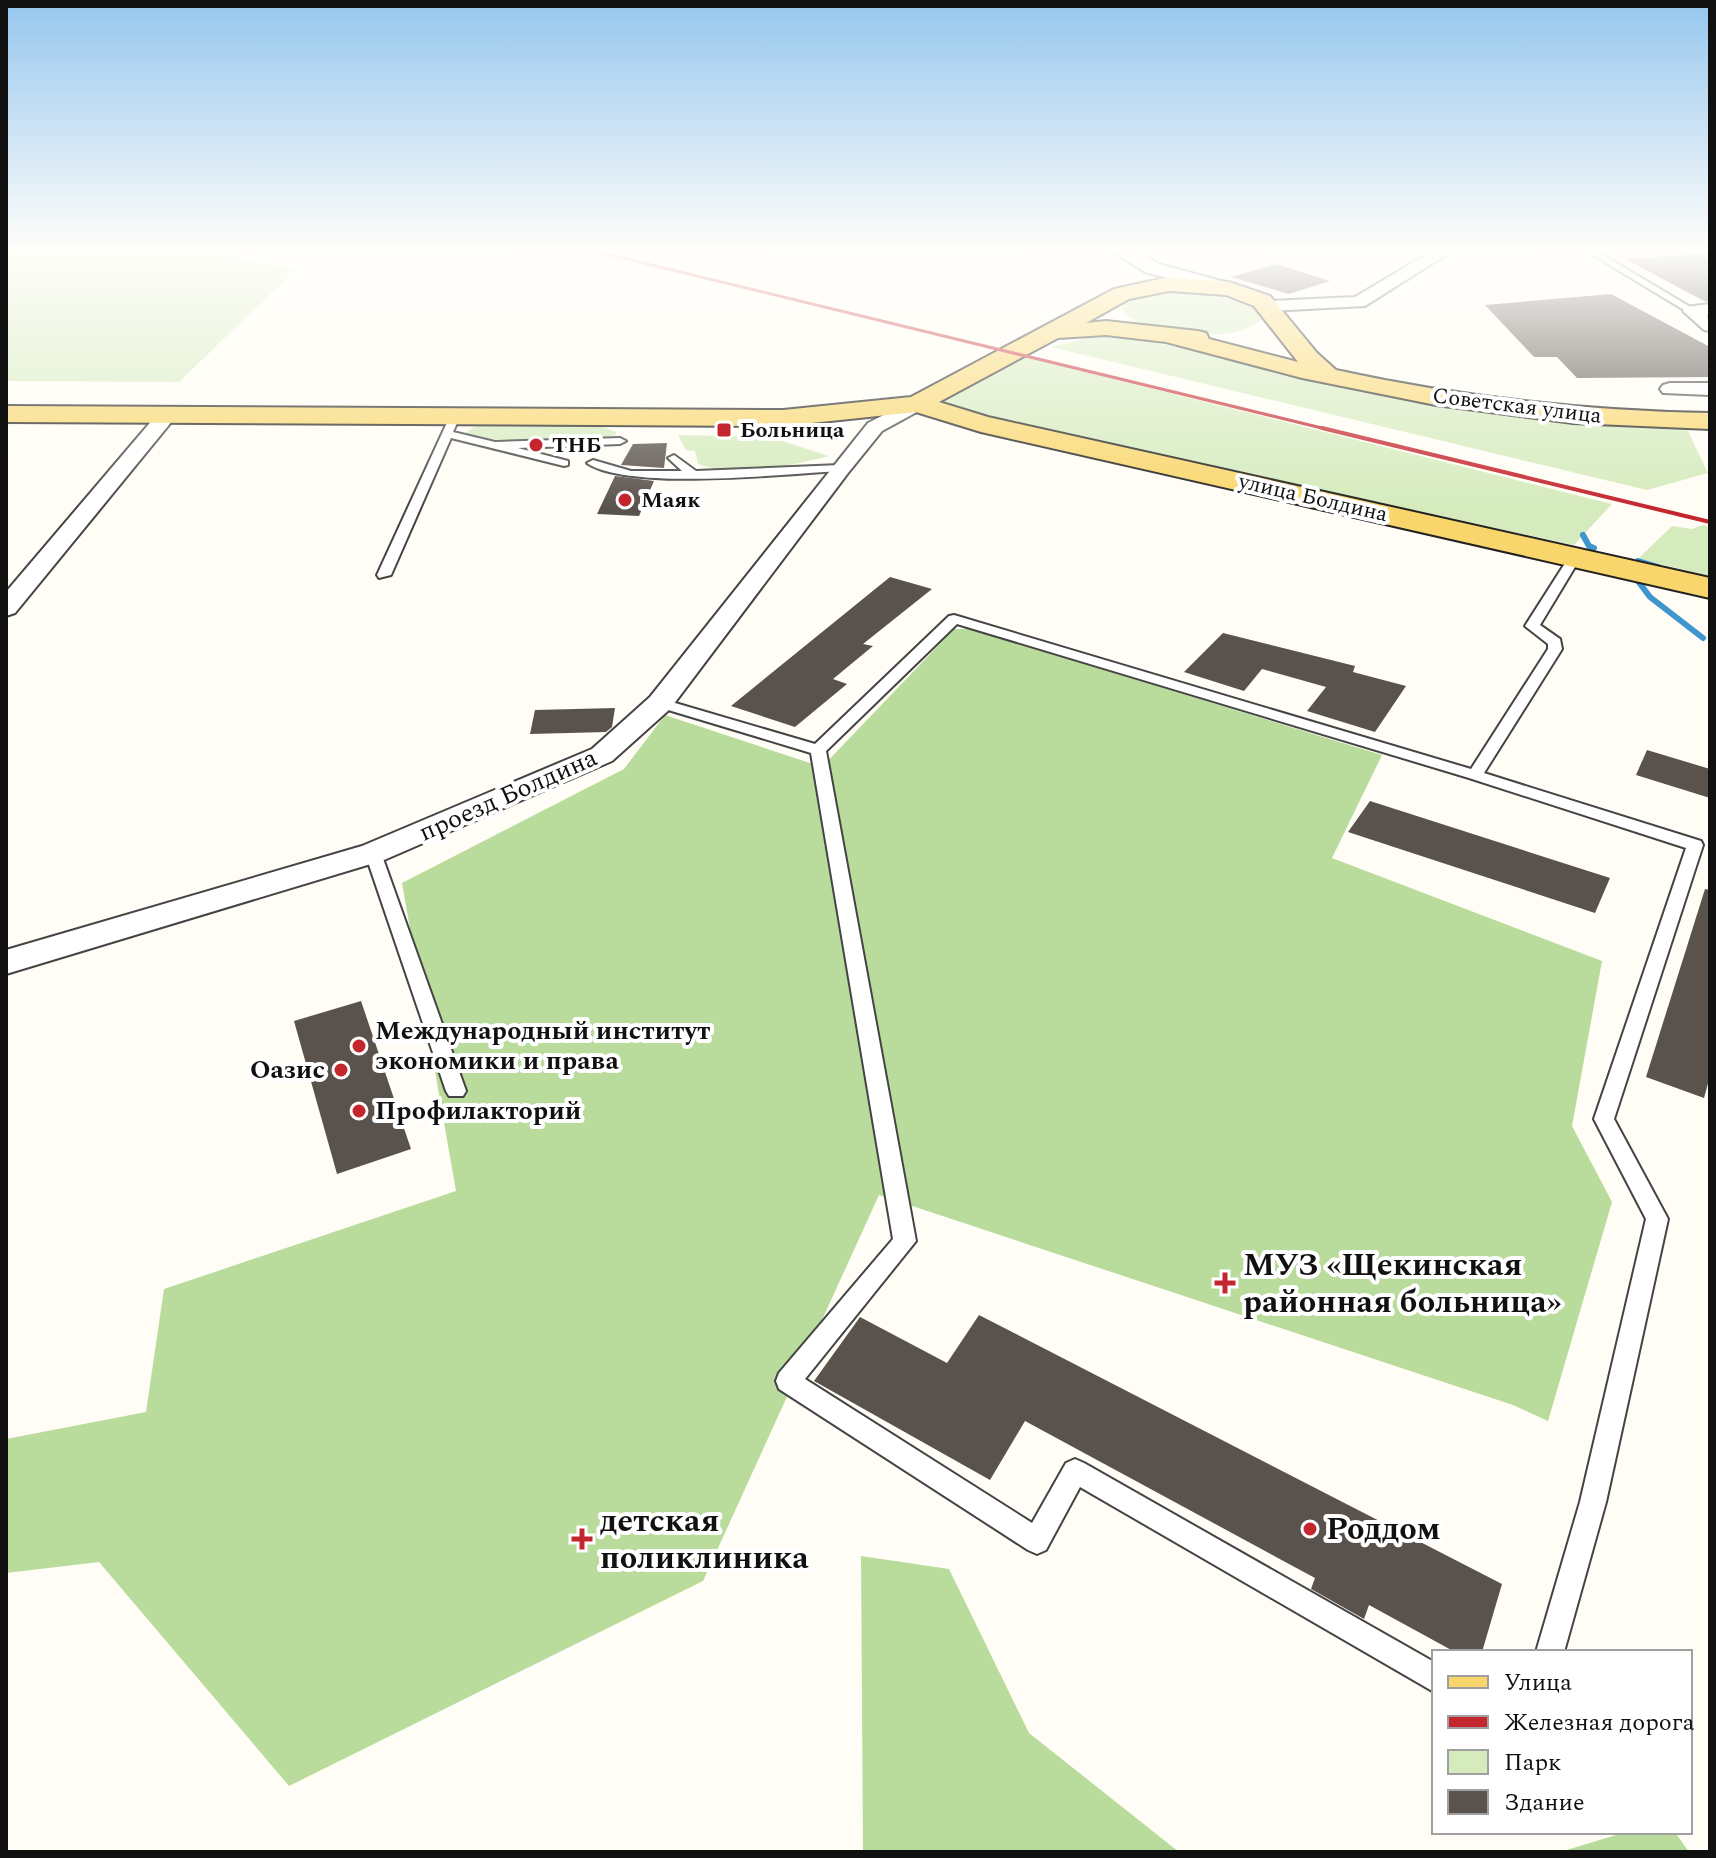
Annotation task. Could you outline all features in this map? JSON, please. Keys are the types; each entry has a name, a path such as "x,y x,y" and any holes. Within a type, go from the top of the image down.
{"main road":[{"path":"6,414 451,425 640,417 783,418 917,404 1047,336"},
{"path":"1043,338 1051,336"},
{"name":"Советская улица","path":"1168,336 1388,389 1515,409 1605,418 1710,421"},
{"path":"1185,336 1233,336"},
{"path":"1291,336 1308,358 1327,375"},
{"name":"улица Болдина","path":"917,404 981,424 1710,588"}],"street":[{"path":"1670,389 1710,389"},
{"name":"проезд Болдина","path":"6,962 373,853 602,755 660,703 840,468 875,427 917,404"},
{"path":"6,608 161,422"}],"lane":[{"path":"640,417 610,453 593,458 630,474 694,475 840,468"},
{"path":"384,575 451,425 491,446 565,459"},
{"path":"491,446 620,441"},
{"path":"674,458 694,475"},
{"path":"1475,775 1555,649 1555,642 1532,626 1575,557"},
{"path":"818,750 954,619 1475,775 1702,847 1604,1119 1657,1219 1593,1502 1551,1650"},
{"path":"660,703 818,750"},
{"path":"818,750 905,1241 788,1381 1037,1541 1075,1471 1432,1677"},
{"path":"373,853 456,1091"}],"green space":[{"path":"6,336 227,336 179,382 6,381"},
{"path":"1131,337 1355,387 1509,416 1687,429 1708,473 1647,490 1051,347 1088,338"},
{"path":"1025,357 1612,504 1574,545 984,422 926,404"},
{"path":"600,426 616,432 616,435 517,440 466,433 473,427"},
{"path":"678,435 770,437 829,456 764,469 714,468 698,464 695,451 686,450"},
{"path":"1703,525 1710,527 1710,576 1638,559 1672,526 1692,529"},
{"path":"954,629 971,629 1382,755 1332,858 1602,961 1572,1126 1612,1202 1548,1421 1513,1405 879,1195 703,1581 289,1786 99,1562 6,1573 6,1439 146,1412 164,1289 456,1191 402,883 624,769 665,715 822,767"},
{"path":"861,1556 949,1569 1029,1733 1179,1852 863,1852"},
{"path":"1619,1834 1676,1834 1689,1852 1560,1852"}],"building":[{"path":"1514,336 1689,336 1710,347 1710,377 1577,378 1557,357 1534,357"},
{"path":"667,443 664,468 621,465 633,444"},
{"name":"Маяк","path":"615,476 654,481 639,516 597,514"},
{"path":"890,577 932,589 863,644 873,646 833,679 847,684 795,727 731,706"},
{"path":"1223,633 1355,666 1353,672 1406,686 1375,732 1307,711 1326,687 1262,669 1244,691 1184,672"},
{"path":"615,708 612,727 606,732 530,734 535,710"},
{"path":"1647,750 1710,769 1710,798 1636,775"},
{"path":"1370,801 1610,878 1595,913 1348,832"},
{"path":"1705,889 1710,890 1710,1076 1704,1098 1646,1077"},
{"name":"Профилакторий","path":"361,1001 411,1149 337,1174 294,1021"},
{"name":"Роддом","path":"979,1315 1502,1584 1483,1650 1451,1650 1369,1605 1364,1619 1311,1589 1315,1578 1025,1421 990,1480 814,1381 860,1317 947,1363"}],"waterway":[{"path":"1583,535 1589,546 1594,548"},
{"path":"1638,561 1658,567"},
{"path":"1635,577 1650,597 1703,638"}],"railway":[{"path":"942,336 1330,430"},
{"path":"1322,428 1710,522"}],"place":[{"name":"Больница","path":"724,430"},
{"name":"ТНБ","path":"536,445"},
{"name":"Маяк","path":"625,500"},
{"name":"Международный институт экономики и права","path":"359,1046"},
{"name":"Оазис","path":"341,1070"},
{"name":"Профилакторий","path":"359,1111"},
{"name":"МУЗ «Щекинская районная больница»","path":"1225,1283"},
{"name":"Роддом","path":"1310,1529"},
{"name":"детская поликлиника","path":"582,1539"}]}
